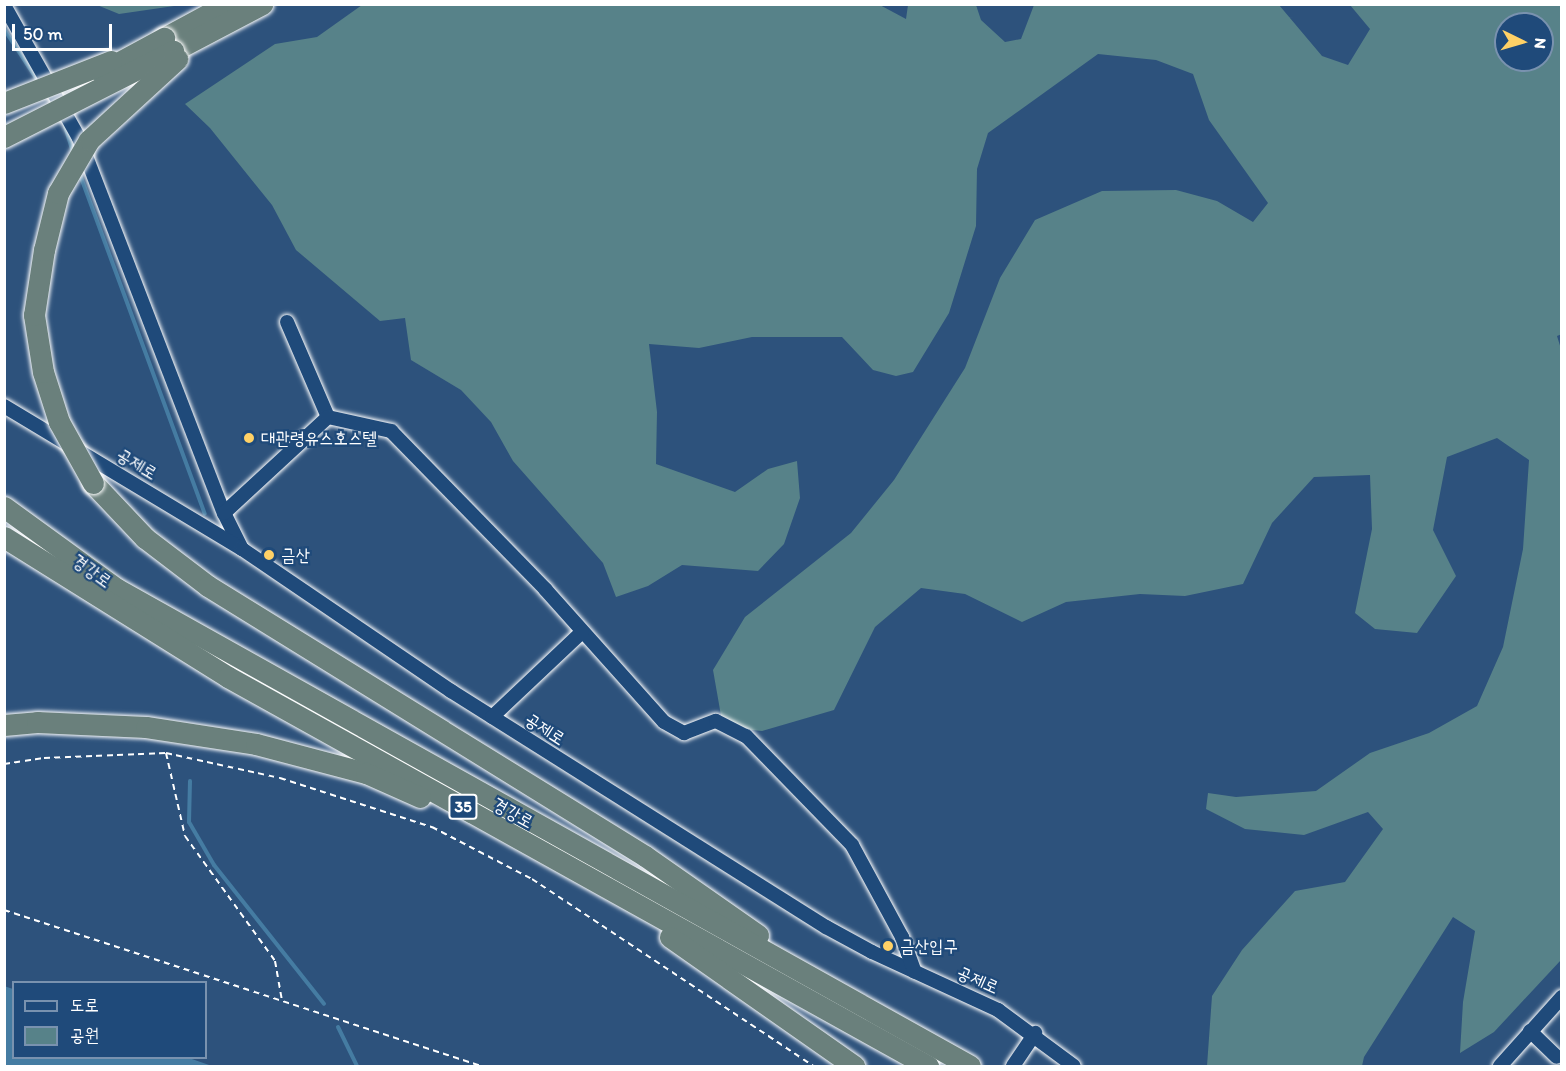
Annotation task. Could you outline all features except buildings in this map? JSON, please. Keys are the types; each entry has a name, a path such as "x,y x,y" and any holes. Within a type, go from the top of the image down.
{"highway":[{"path":"4,137 171,49 245,7"},
{"path":"4,103 171,49"},
{"path":"4,122 171,49"},
{"path":"171,49 89,140 58,193 44,250 34,315 43,372 59,422 93,483 145,538 208,586 645,856 857,1004"},
{"name":"경강로","path":"4,507 117,589 967,1065"},
{"name":"경강로","path":"4,537 228,677 928,1066"},
{"path":"4,725 37,722 146,727 256,744 366,773 571,867"},
{"path":"597,883 748,995 854,1066"}],"street":[{"path":"4,5 79,138 224,513 242,549"},
{"path":"287,322 328,417"},
{"name":"공제로","path":"4,406 242,549 492,717 826,927 915,972 998,1010 1035,1034 1074,1066"},
{"path":"224,513 328,417"},
{"path":"328,417 391,431 428,472 446,484 664,722 684,733 716,721 746,736 852,845 902,937 915,972"},
{"path":"492,717 582,632"},
{"path":"1512,1066 1562,997"},
{"path":"1500,1066 1562,1009"},
{"path":"1013,1066 1035,1034"},
{"path":"1533,1034 1557,1057"}],"path":[{"path":"4,764 44,758 166,753 280,778 432,827 532,879 729,1014 813,1066"},
{"path":"166,753 185,836 275,961 282,999"},
{"path":"4,910 282,999 481,1066"}],"green space":[{"path":"878,4 906,19 908,5 976,5 981,20 1005,42 1021,39 1034,5 1279,5 1322,56 1348,65 1370,29 1350,5 1561,5 1562,334 1557,336 1562,352 1561,960 1494,1032 1460,1053 1463,1002 1475,931 1453,917 1364,1057 1362,1066 1207,1066 1212,996 1242,950 1295,891 1345,882 1383,829 1368,812 1304,835 1245,829 1206,809 1208,793 1236,797 1316,791 1370,753 1429,733 1477,706 1503,647 1523,549 1529,460 1497,438 1447,457 1433,530 1456,576 1417,633 1375,629 1355,613 1372,529 1370,475 1314,477 1272,523 1243,584 1185,596 1140,594 1066,602 1022,622 965,594 921,588 875,627 834,710 762,731 723,727 713,670 745,617 851,533 894,480 965,368 1000,278 1035,220 1102,191 1176,190 1217,201 1253,222 1268,203 1209,120 1193,74 1156,60 1098,54 988,133 977,169 976,226 949,313 913,372 896,376 873,370 842,337 752,337 699,348 649,344 657,412 656,464 735,492 768,469 797,461 800,498 784,544 758,571 682,565 648,586 616,597 603,563 513,461 491,422 461,390 411,360 405,318 380,321 296,250 272,205 210,128 185,104 275,44 317,37 362,5"},
{"path":"97,5 181,5 119,14"}],"water":[{"path":"4,986 12,989 12,1059 192,1059 212,1066 5,1066"}],"waterway":[{"path":"4,29 38,81"},
{"path":"64,123 73,153"},
{"path":"79,172 205,514"},
{"path":"190,781 189,822 214,865 324,1004"},
{"path":"338,1027 357,1066"}],"place":[{"name":"대관령유스호스텔","path":"249,438"},
{"name":"금산","path":"269,555"},
{"name":"금산입구","path":"888,946"}]}
